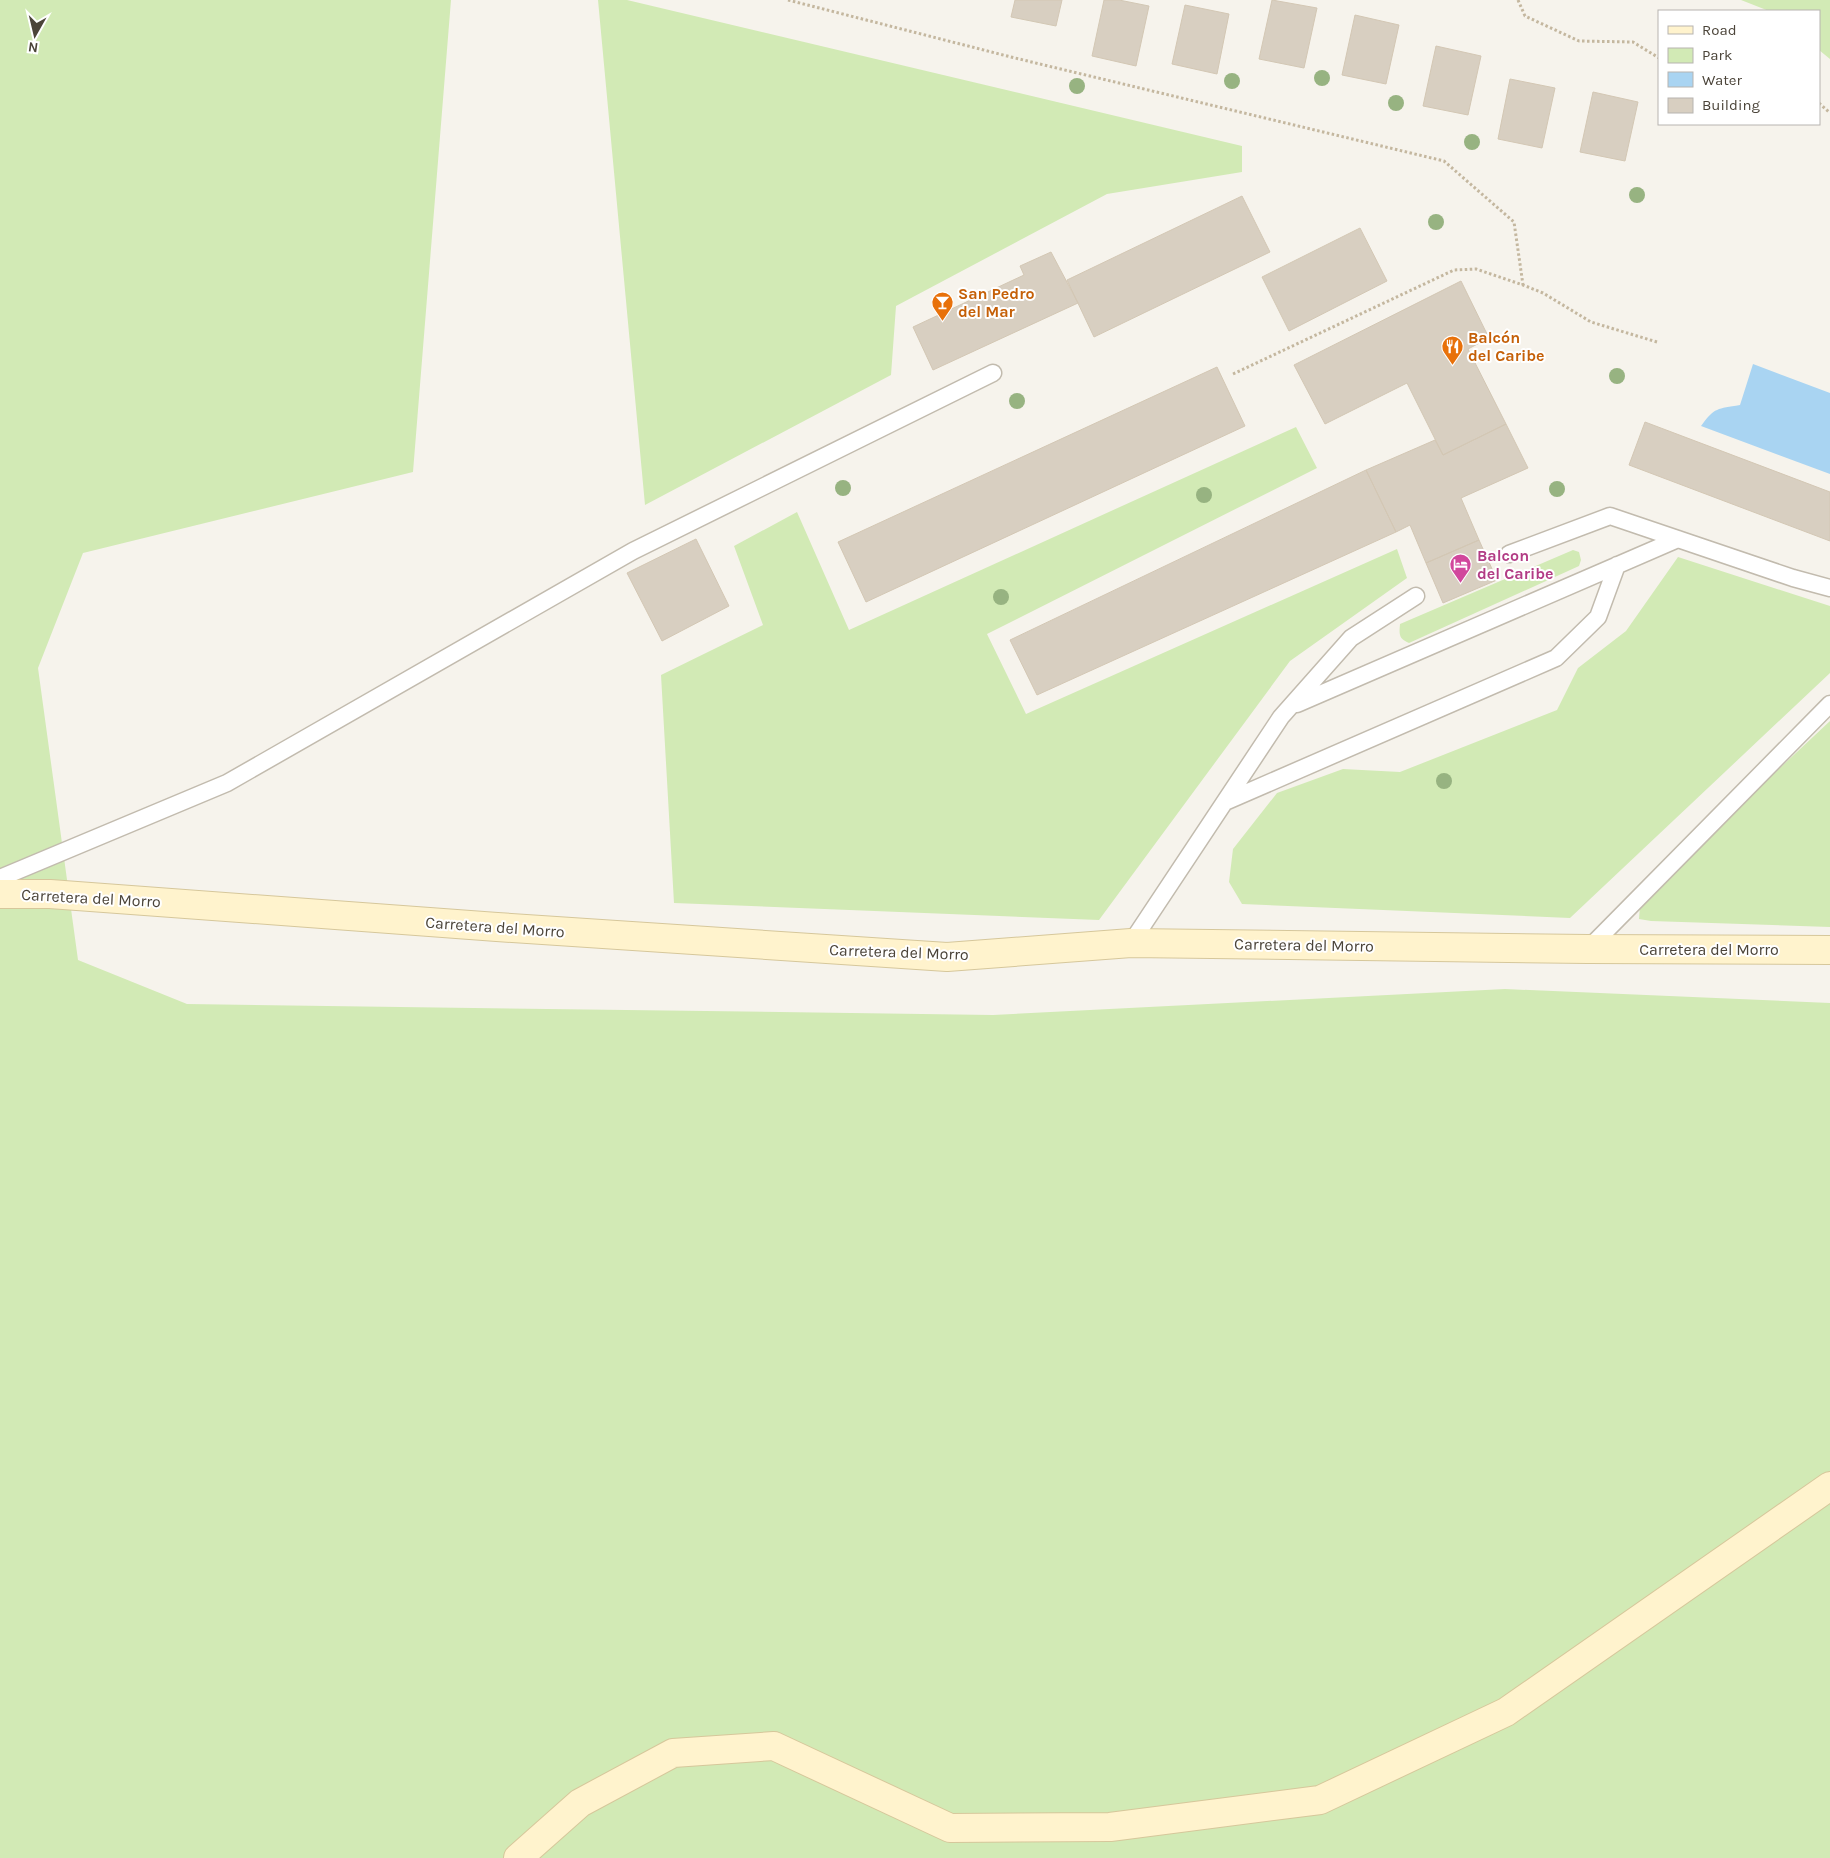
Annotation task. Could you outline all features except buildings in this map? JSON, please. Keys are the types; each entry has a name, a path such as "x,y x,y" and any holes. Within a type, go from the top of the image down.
{"main road":[{"name":"Carretera del Morro","path":"0,894 60,895 497,928 947,957 1131,943 1830,950"},
{"path":"518,1858 580,1802 673,1753 774,1746 950,1828 1110,1827 1320,1800 1506,1712 1830,1486"}],"lane":[{"path":"0,878 228,783 633,551 993,373"},
{"path":"1508,554 1610,516 1793,578 1830,588"},
{"path":"1291,706 1678,539"},
{"path":"1225,802 1556,658 1598,617 1617,565"},
{"path":"1131,943 1281,717 1351,638 1416,596"},
{"path":"1588,949 1830,704"}],"path":[{"path":"788,0 1015,58 1444,161 1514,222 1523,285"},
{"path":"1518,0 1525,16 1579,41 1633,42 1658,57"},
{"path":"1820,104 1830,113"},
{"path":"1233,374 1454,270 1476,269 1523,285 1543,293 1591,322 1657,342"}],"green space":[{"path":"0,0 451,0 413,472 83,553 38,668 78,960 187,1004 993,1015 1505,989 1830,1003 1830,1858 0,1858"},
{"path":"598,0 627,0 1242,146 1242,172 1107,194 896,306 891,375 645,505"},
{"path":"1741,0 1830,0 1830,59 1820,51 1820,10 1766,10"},
{"path":"1296,427 1317,468 987,634 1026,714 1397,549 1407,578 1290,661 1099,920 674,903 661,675 763,625 734,546 797,512 849,630"},
{"path":"1573,550 1579,552 1581,560 1579,566 1409,643 1400,636 1400,624"},
{"path":"1678,557 1830,606 1830,673 1570,918 1242,904 1229,882 1233,849 1277,793 1343,769 1400,772 1557,710 1578,668 1626,631"},
{"path":"1830,721 1830,927 1639,919 1640,906 1653,887"}],"water":[{"path":"1753,364 1830,393 1830,474 1701,426 1713,412 1726,407 1740,405"}],"place":[{"name":"San Pedro del Mar","path":"942,321"},
{"name":"Balcón del Caribe","path":"1452,365"},
{"name":"Balcon del Caribe","path":"1461,583"}]}
